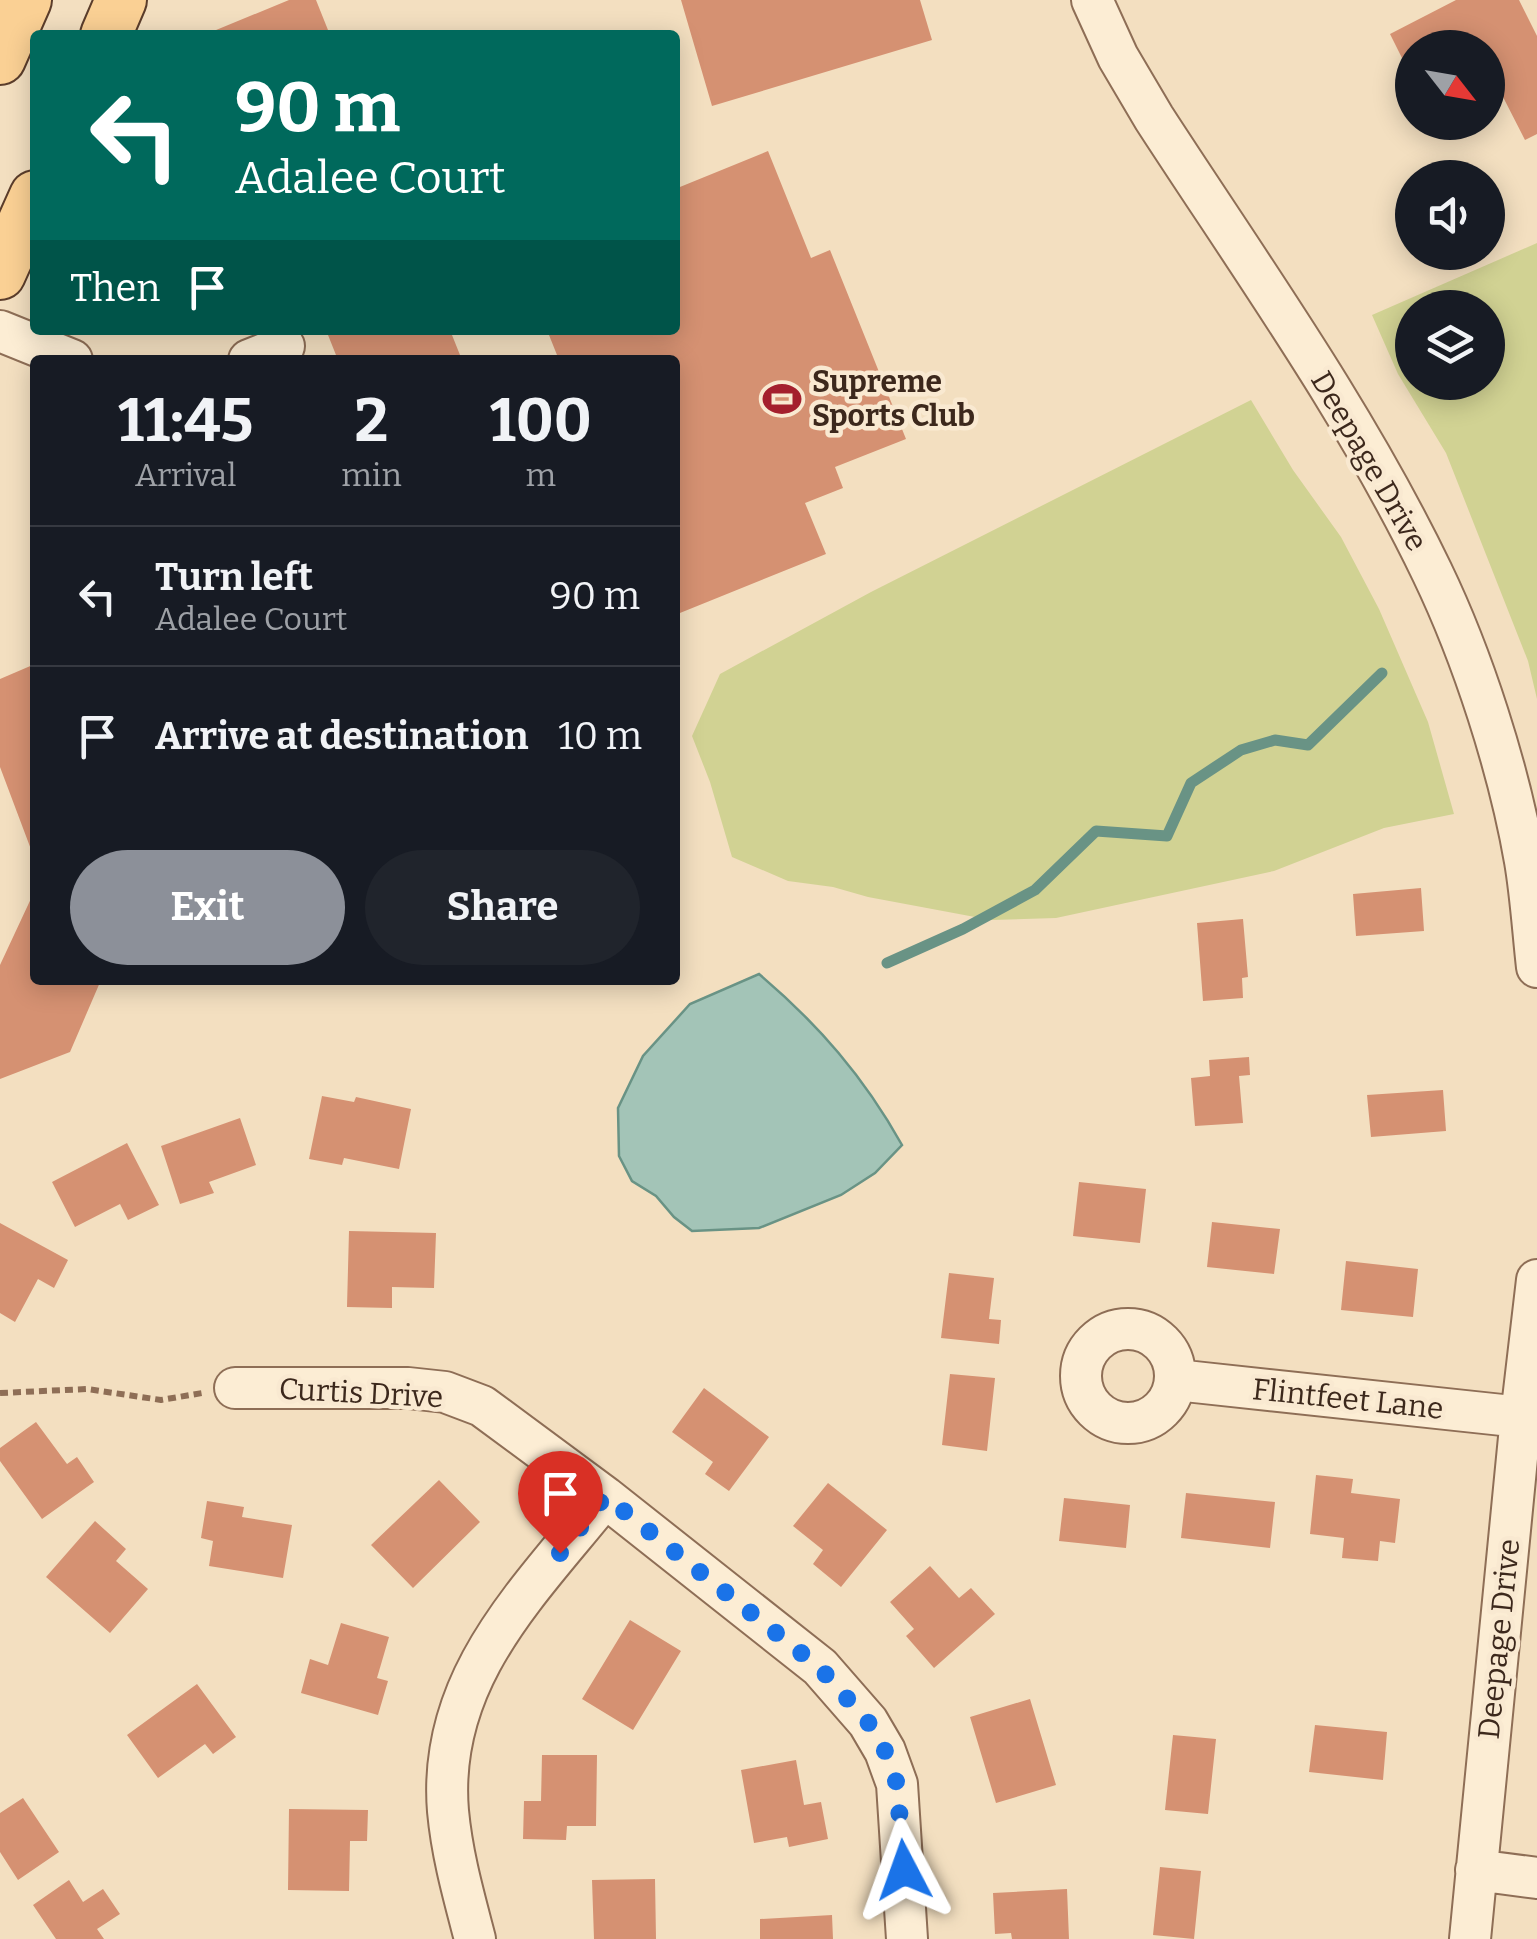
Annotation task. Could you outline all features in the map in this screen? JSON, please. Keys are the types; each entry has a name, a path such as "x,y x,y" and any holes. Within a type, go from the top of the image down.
{"main road":[{"path":"0,59 26,0"},
{"path":"108,30 121,0"},
{"path":"0,274 30,207"}],"street":[{"name":"Deepage Drive","path":"1092,0 1118,57 1154,118 1386,480 1434,576 1472,669 1502,769 1525,861 1537,968"},
{"path":"0,331 60,355"},
{"name":"Deepage Drive","path":"1470,1939 1520,1417 1537,1280"},
{"name":"Flintfeet Lane","path":"1176,1380 1520,1417"},
{"name":"Curtis Drive","path":"235,1388 408,1388 445,1392 482,1406 605,1496 820,1668 868,1722 885,1751 897,1784 908,1939"},
{"path":"475,1939 454,1860 448,1808 458,1713 471,1676 494,1637 605,1496"},
{"path":"1476,1870 1537,1878"}],"path":[{"path":"0,1394 87,1390 161,1400 235,1388"}],"green space":[{"path":"1537,243 1537,699 1528,661 1446,453 1414,400 1505,400 1505,290 1429,290 1475,270 1505,270 1505,257"},
{"path":"1395,305 1395,367 1372,315"},
{"path":"1251,400 1293,470 1341,537 1379,609 1428,722 1454,814 1384,828 1274,871 1056,918 991,920 868,897 788,881 732,857 692,736 720,674 871,592"}],"shaded area":[{"path":"759,974 838,1053 902,1145 875,1173 841,1195 759,1228 692,1231 656,1196 632,1181 619,1156 618,1108 643,1056 690,1004"}],"building":[{"path":"289,0 316,0 328,30 216,30"},
{"path":"681,0 920,0 932,40 712,106"},
{"path":"1456,0 1519,0 1537,36 1537,134 1525,140 1505,101 1505,30 1398,30"},
{"name":"Supreme Sports Club","path":"768,151 811,258 830,250 906,439 835,467 843,488 805,503 826,554 680,613 680,355 557,355 549,335 680,335 680,187"},
{"path":"328,335 452,335 460,355 336,355"},
{"path":"30,666 30,847 0,767 0,679"},
{"path":"1421,888 1424,931 1356,936 1353,894"},
{"path":"30,901 30,985 99,985 70,1052 0,1079 0,965"},
{"path":"1243,919 1248,977 1242,978 1243,998 1203,1001 1197,923"},
{"path":"1249,1057 1250,1075 1239,1076 1243,1123 1195,1126 1191,1078 1210,1076 1209,1060"},
{"path":"1443,1090 1446,1131 1371,1137 1367,1095"},
{"path":"322,1096 354,1102 356,1097 411,1109 399,1169 344,1158 342,1165 309,1159"},
{"path":"240,1118 256,1165 209,1182 214,1193 180,1204 161,1146"},
{"path":"127,1143 159,1205 128,1220 120,1204 75,1227 52,1182"},
{"path":"1079,1182 1146,1189 1140,1243 1073,1236"},
{"path":"1212,1222 1280,1229 1274,1274 1207,1267"},
{"path":"0,1223 68,1260 54,1288 38,1279 15,1322 0,1313"},
{"path":"349,1231 436,1233 434,1288 392,1287 392,1308 347,1307"},
{"path":"1346,1261 1418,1269 1413,1317 1341,1310"},
{"path":"949,1273 994,1278 989,1319 1001,1320 999,1344 941,1338"},
{"path":"950,1374 995,1378 987,1451 942,1445"},
{"path":"704,1388 769,1437 729,1491 705,1474 713,1462 672,1432"},
{"path":"36,1422 67,1464 77,1457 94,1482 42,1519 0,1461 0,1448"},
{"path":"1316,1475 1353,1479 1351,1493 1400,1499 1395,1543 1380,1541 1378,1561 1342,1558 1344,1538 1310,1534"},
{"path":"439,1480 480,1522 413,1588 371,1545"},
{"path":"828,1483 887,1530 841,1587 813,1564 823,1550 793,1526"},
{"path":"1186,1493 1275,1502 1270,1548 1181,1538"},
{"path":"1064,1498 1130,1505 1126,1548 1059,1541"},
{"path":"207,1501 244,1507 242,1517 292,1525 283,1578 209,1566 213,1541 201,1538"},
{"path":"95,1521 126,1549 116,1561 148,1589 110,1633 46,1577"},
{"path":"930,1566 959,1598 971,1588 995,1614 934,1668 906,1636 914,1629 890,1602"},
{"path":"630,1620 681,1651 633,1730 582,1699"},
{"path":"341,1623 389,1637 377,1678 388,1681 378,1715 301,1693 310,1659 328,1665"},
{"path":"197,1684 236,1737 213,1754 205,1744 158,1778 127,1735"},
{"path":"1030,1699 1056,1785 996,1803 970,1717"},
{"path":"1315,1725 1387,1732 1383,1780 1309,1772"},
{"path":"1173,1735 1216,1739 1208,1814 1165,1810"},
{"path":"542,1755 597,1755 596,1826 567,1826 566,1840 523,1839 524,1801 541,1801"},
{"path":"796,1760 804,1805 821,1802 828,1839 789,1847 787,1837 754,1843 741,1770"},
{"path":"23,1798 59,1852 18,1880 0,1852 0,1813"},
{"path":"289,1809 368,1810 367,1841 350,1841 349,1891 288,1890"},
{"path":"1160,1867 1201,1871 1194,1939 1153,1935"},
{"path":"655,1879 656,1939 594,1939 592,1880"},
{"path":"69,1880 83,1902 103,1889 120,1914 97,1929 104,1939 56,1939 33,1905"},
{"path":"1067,1889 1069,1939 1012,1939 1011,1933 995,1934 993,1893"},
{"path":"832,1915 833,1939 760,1939 760,1919"}],"waterway":[{"path":"887,963 963,929 1035,890 1096,831 1167,836 1191,783 1241,750 1275,740 1308,745 1382,673"}],"place":[{"name":"Supreme Sports Club","path":"782,399"}],"route":[{"path":"560,1553 605,1496 820,1668 868,1722 885,1751 897,1784 904,1870"}]}
